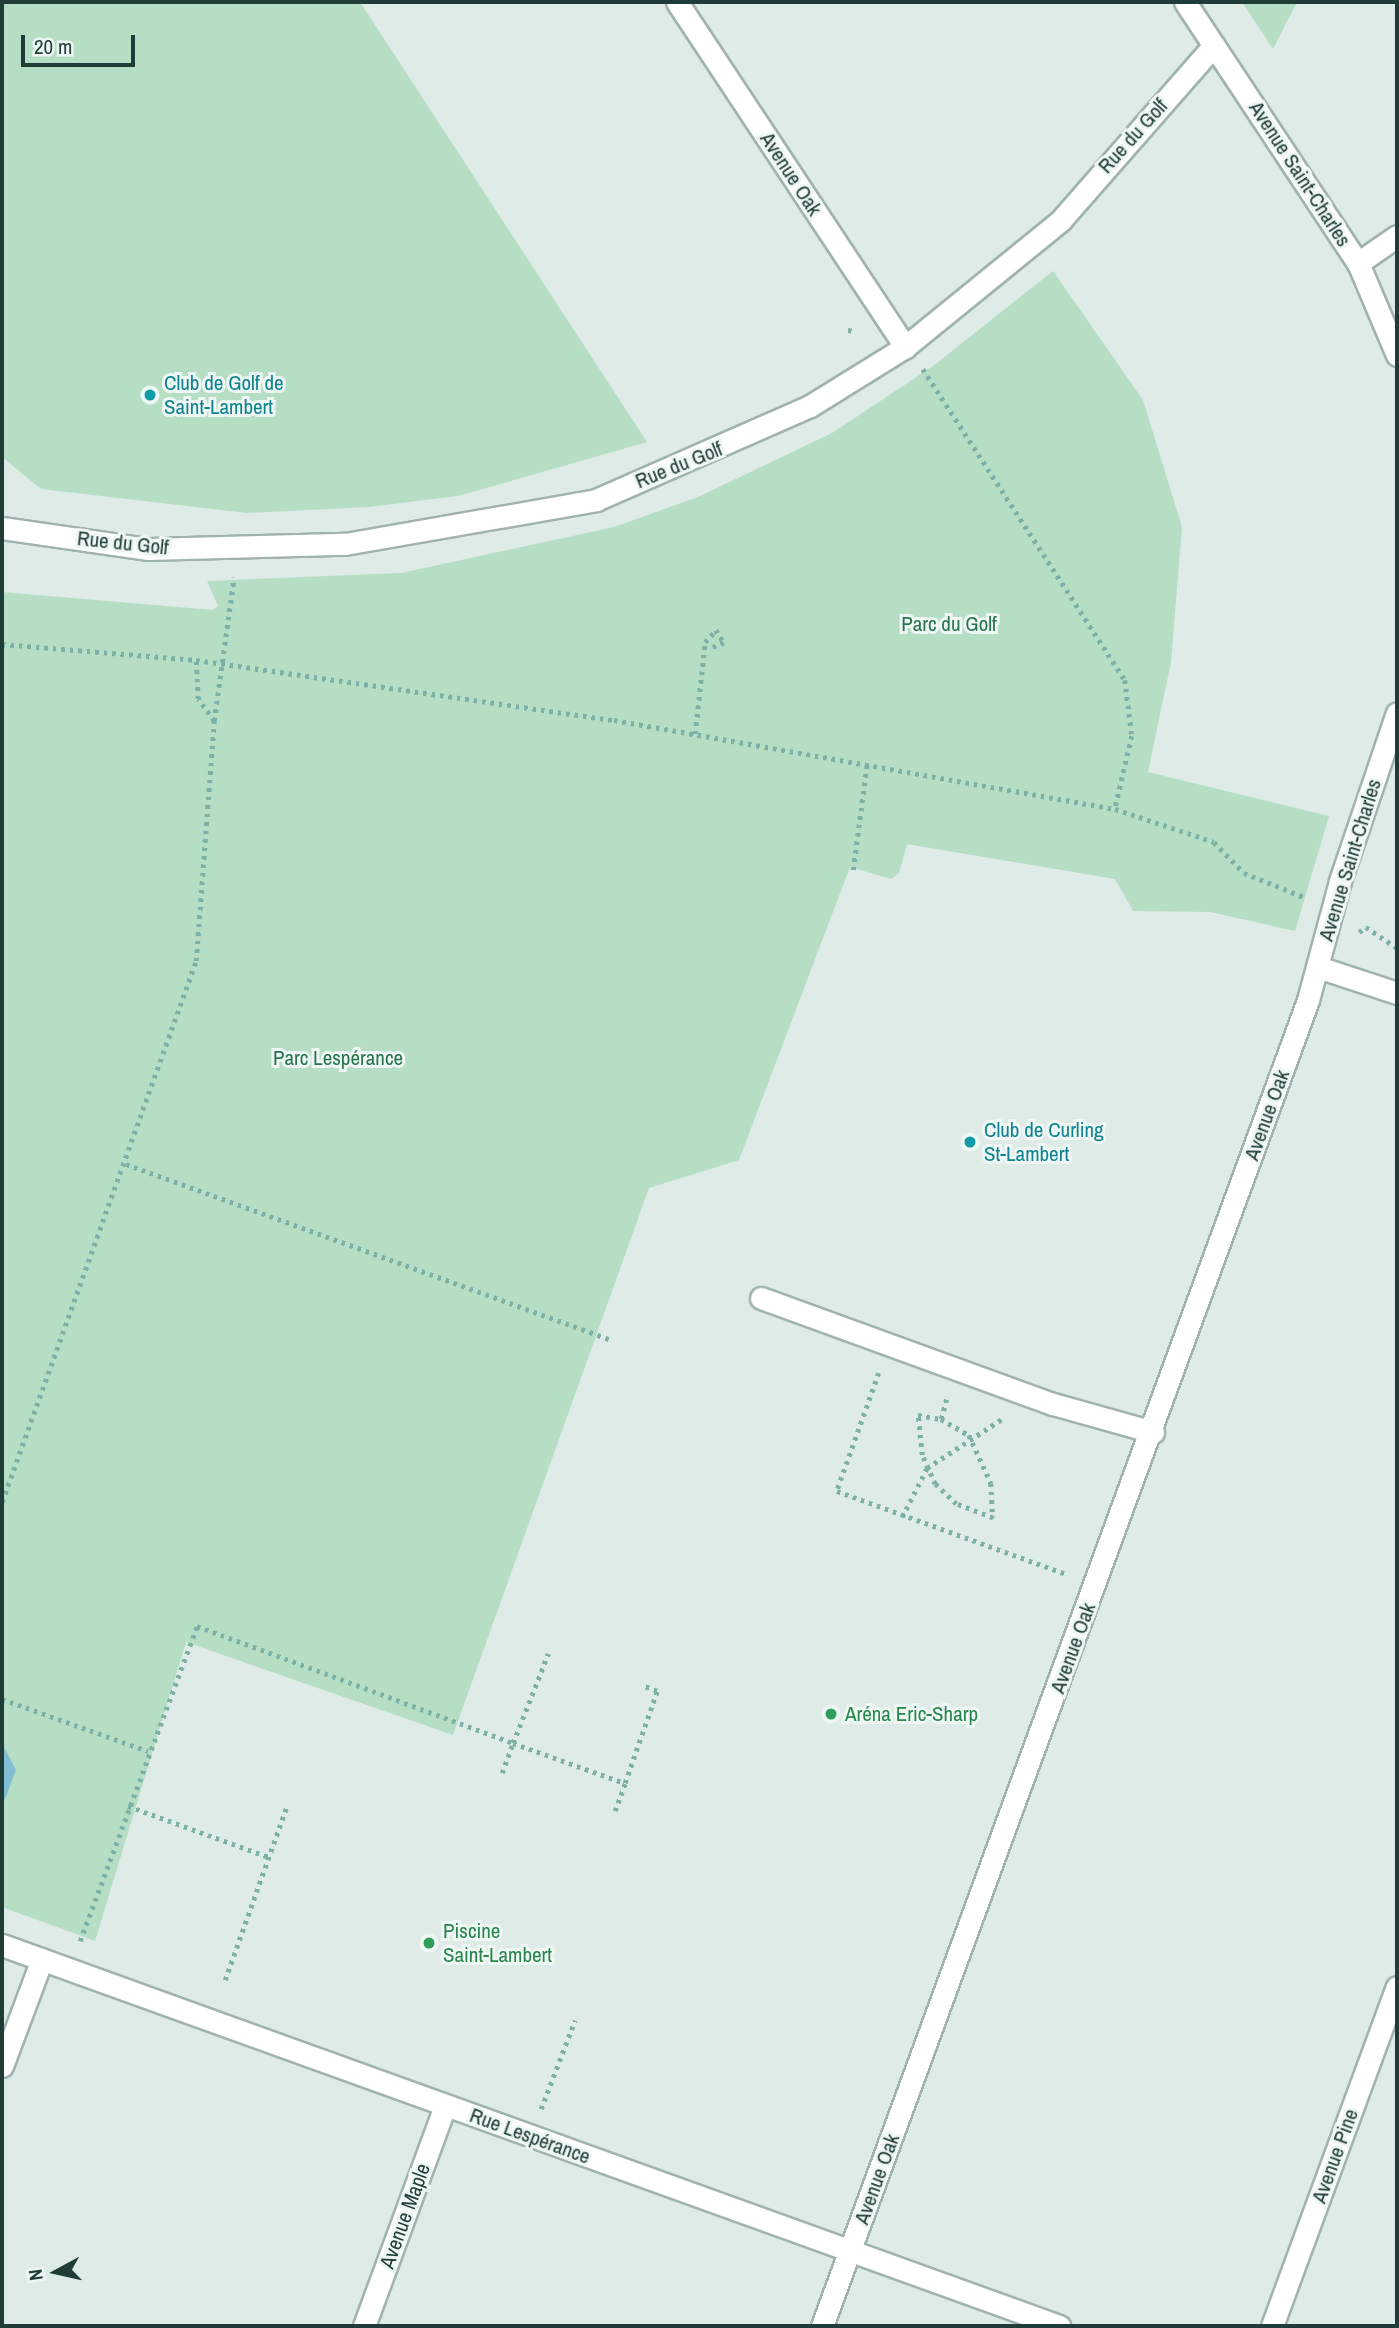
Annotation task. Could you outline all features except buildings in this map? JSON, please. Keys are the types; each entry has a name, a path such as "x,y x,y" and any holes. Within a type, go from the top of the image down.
{"street":[{"name":"Avenue Oak","path":"677,2 905,347"},
{"name":"Avenue Saint-Charles","path":"1185,2 1358,263 1397,355"},
{"name":"Rue du Golf","path":"2,528 148,549 209,550 345,544 556,511 736,442 810,406 905,347 1060,220 1214,45"},
{"path":"1358,263 1397,236"},
{"name":"Avenue Saint-Charles","path":"1318,967 1397,713"},
{"name":"Avenue Oak","path":"822,2326 1153,1432 1318,967"},
{"path":"1318,967 1397,993"},
{"path":"761,1298 1053,1404 1153,1432"},
{"name":"Rue Lespérance","path":"2,1945 1059,2326"},
{"path":"2,2066 41,1959"},
{"name":"Avenue Pine","path":"1272,2326 1397,1987"},
{"name":"Avenue Maple","path":"364,2326 445,2106"}],"path":[{"path":"925,373 1125,680 1132,736 1115,809"},
{"path":"2,1502 126,1164 196,961 219,663 233,582"},
{"path":"695,734 697,685 709,649 709,632 716,630 724,643 709,649"},
{"path":"2,644 219,663 695,734 1115,809 1214,842 1244,873 1305,897"},
{"path":"196,660 198,699 214,721"},
{"path":"853,870 867,764"},
{"path":"1360,931 1366,927 1397,948"},
{"path":"126,1164 609,1339"},
{"path":"868,1369 880,1374 836,1491 1070,1576"},
{"path":"919,1415 941,1419 969,1436 991,1483 993,1518 956,1504 927,1468 919,1415"},
{"path":"902,1517 927,1468 969,1436"},
{"path":"79,1943 148,1751 197,1626 625,1783"},
{"path":"502,1773 548,1654"},
{"path":"615,1811 657,1690 643,1686"},
{"path":"2,1699 148,1751"},
{"path":"128,1806 269,1857"},
{"path":"225,1980 286,1809"},
{"path":"541,2110 575,2020"}],"green space":[{"path":"2,2 360,2 647,442 458,496 369,507 247,513 41,489 2,457"},
{"path":"1242,2 1297,2 1273,49"},
{"name":"Parc Lespérance","path":"1053,271 1143,400 1182,527 1171,662 1148,772 1329,816 1295,931 1210,912 1133,911 1115,879 907,844 899,873 891,879 850,867 739,1160 649,1188 453,1735 186,1642 95,1941 2,1907 2,592 213,610 218,606 207,581 401,573 614,527 698,497 832,433 933,366"}],"water":[{"path":"2,1743 16,1770 2,1807"}],"place":[{"name":"Club de Golf de Saint-Lambert","path":"150,395"},
{"name":"Club de Curling St-Lambert","path":"970,1142"},
{"name":"Aréna Eric-Sharp","path":"831,1714"},
{"name":"Piscine Saint-Lambert","path":"429,1943"}],"park label":[{"name":"Parc du Golf","path":"949,624"}]}
